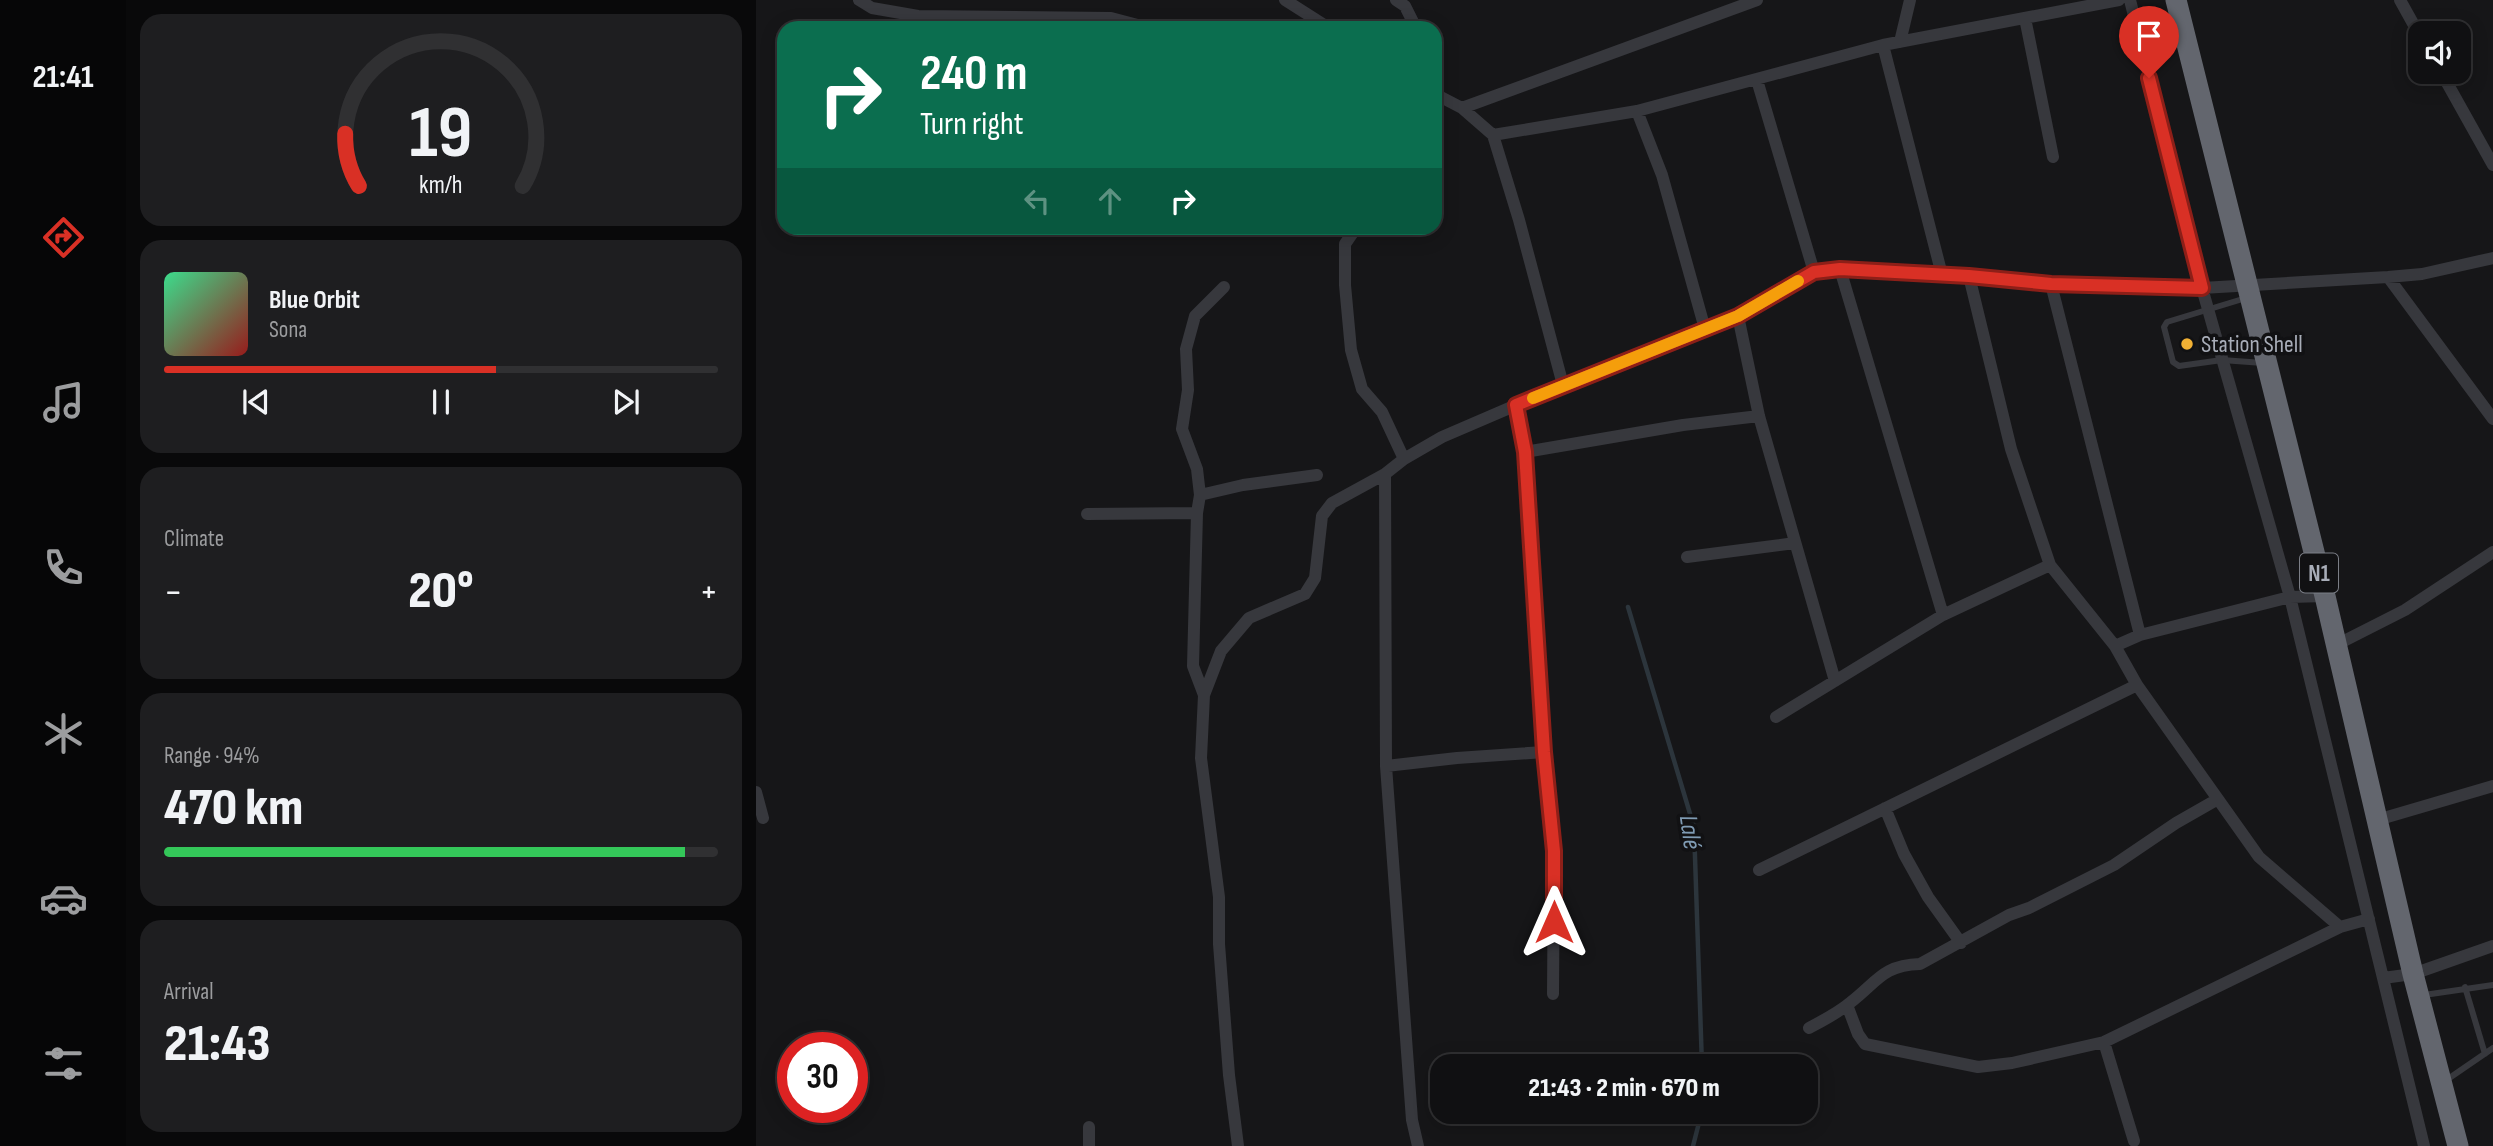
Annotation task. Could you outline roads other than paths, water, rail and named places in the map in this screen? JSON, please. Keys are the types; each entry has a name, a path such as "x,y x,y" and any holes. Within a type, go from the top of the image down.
{"highway":[{"name":"N1","path":"2176,0 2325,596 2418,995 2458,1146"}],"street":[{"path":"859,0 872,8 918,16 1111,18 1122,21"},
{"path":"1285,0 1318,21"},
{"path":"1396,0 1405,6 1412,21"},
{"path":"1462,108 1757,0"},
{"path":"1900,42 1910,0"},
{"path":"1493,135 1637,111 1883,45 2119,0"},
{"path":"2130,0 2208,311 2290,597 2424,1146"},
{"path":"2400,0 2412,21"},
{"path":"2025,18 2053,157"},
{"path":"1883,45 1942,275"},
{"path":"1757,80 1814,272"},
{"path":"2448,84 2493,165"},
{"path":"1442,102 1462,108 1493,135 1519,220 1563,385"},
{"path":"1637,111 1662,175 1705,329"},
{"path":"1351,235 1345,244 1345,285 1351,350 1362,389 1382,412 1404,459"},
{"path":"1238,1146 1227,1049 1219,944 1219,897 1201,758 1204,695 1221,651 1249,618 1305,594 1315,578 1322,516 1332,503 1385,474 1441,437 1563,385 1738,316 1814,272 1840,269 1969,276 2051,284 2250,291 2422,274 2493,258"},
{"path":"1840,269 1944,615"},
{"path":"1969,276 2011,449 2050,565 2115,646 2137,685 2259,857 2340,927"},
{"path":"2388,277 2493,419"},
{"path":"2051,284 2140,635"},
{"path":"1204,695 1193,666 1197,513 1200,495 1197,469 1182,429 1188,390 1186,349 1195,316 1224,287"},
{"path":"1738,316 1759,416 1835,681"},
{"path":"1516,405 1525,452 1544,752 1554,851 1553,994"},
{"path":"1525,452 1683,425 1759,416"},
{"path":"1385,474 1386,766 1412,1120 1418,1146"},
{"path":"1200,495 1243,485 1317,475"},
{"path":"1087,514 1197,513"},
{"path":"1687,557 1795,543"},
{"path":"2336,645 2405,610 2493,552"},
{"path":"1776,717 1944,615 2050,565"},
{"path":"2115,646 2140,635 2290,597 2325,596"},
{"path":"1759,870 2137,685"},
{"path":"1386,766 1544,752"},
{"path":"2377,820 2493,786"},
{"path":"756,792 763,818"},
{"path":"1809,1028 1835,1015 1889,969 1906,964 1920,964 2009,915 2029,908 2114,865 2176,823 2218,799"},
{"path":"1885,808 1904,854 1928,897 1961,943"},
{"path":"1847,1006 1865,1044 1978,1067 2012,1063 2104,1042 2340,927 2369,919"},
{"path":"2383,978 2413,974 2493,946"},
{"path":"2104,1042 2134,1141"},
{"path":"1089,1127 1089,1146"}],"lane":[{"path":"2250,291 2208,311 2167,322 2164,327 2174,362 2179,366 2222,360 2268,364"},
{"path":"2418,995 2493,985"},
{"path":"2465,987 2485,1054"},
{"path":"2442,1083 2493,1048"}],"waterway":[{"name":"Lalé","path":"1628,607 1694,827 1702,1054"},
{"name":"Lalé","path":"1693,1146 1699,1124"}],"place":[{"name":"Station Shell","path":"2187,344"}]}
